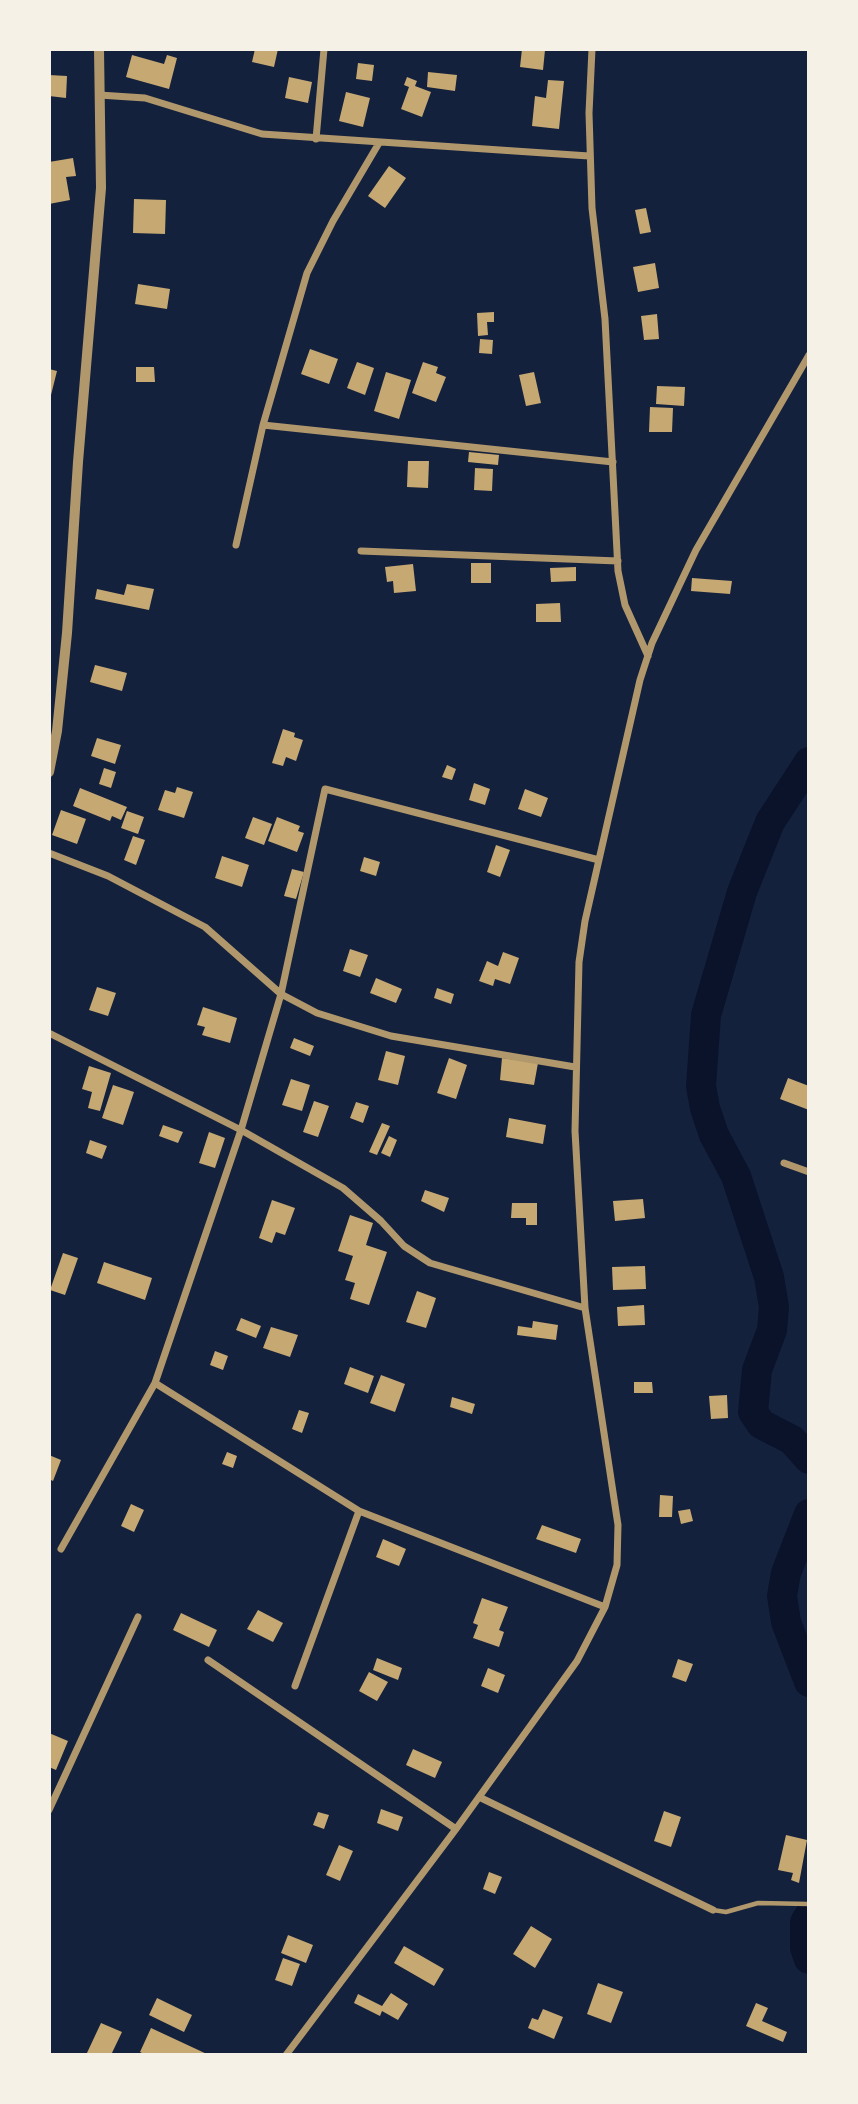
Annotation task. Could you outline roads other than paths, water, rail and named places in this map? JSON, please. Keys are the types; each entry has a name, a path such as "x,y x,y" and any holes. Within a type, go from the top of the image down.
{"street":[{"path":"49,772 57,731 65,657 101,188 99,49"},
{"path":"316,139 324,49"},
{"path":"592,49 589,156 596,255 605,319 618,561 625,605 648,656"},
{"path":"99,95 145,98 262,134 589,156"},
{"path":"236,545 263,425 307,273 332,221 379,143"},
{"path":"286,2055 456,1829 577,1661 605,1607 617,1565 618,1525 585,1308 575,1131 579,962 585,921 640,680 664,614 696,550 809,355"},
{"path":"263,425 613,462"},
{"path":"361,551 618,561"},
{"path":"61,1549 155,1383 241,1130 281,994 325,789 599,860"},
{"path":"49,853 108,876 205,927 281,994 317,1013 391,1035 575,1067"},
{"path":"49,1033 241,1130 343,1188 381,1221 404,1246 430,1263 585,1308"},
{"path":"784,1163 809,1172"},
{"path":"155,1383 359,1511 605,1607"},
{"path":"295,1686 359,1511"},
{"path":"50,1806 138,1617"},
{"path":"208,1660 456,1829"},
{"path":"479,1797 713,1910"}],"lane":[{"path":"713,1910 726,1912 758,1903 806,1903"}],"waterway":[{"path":"809,762 770,822 742,892 706,1015 701,1086 714,1135 736,1176 769,1277 774,1307 772,1330 757,1370 753,1412 761,1424 792,1440 809,1459"},
{"path":"809,1514 786,1573 782,1596 786,1622 809,1682"},
{"path":"809,1916 805,1922 805,1948 809,1959"}]}
